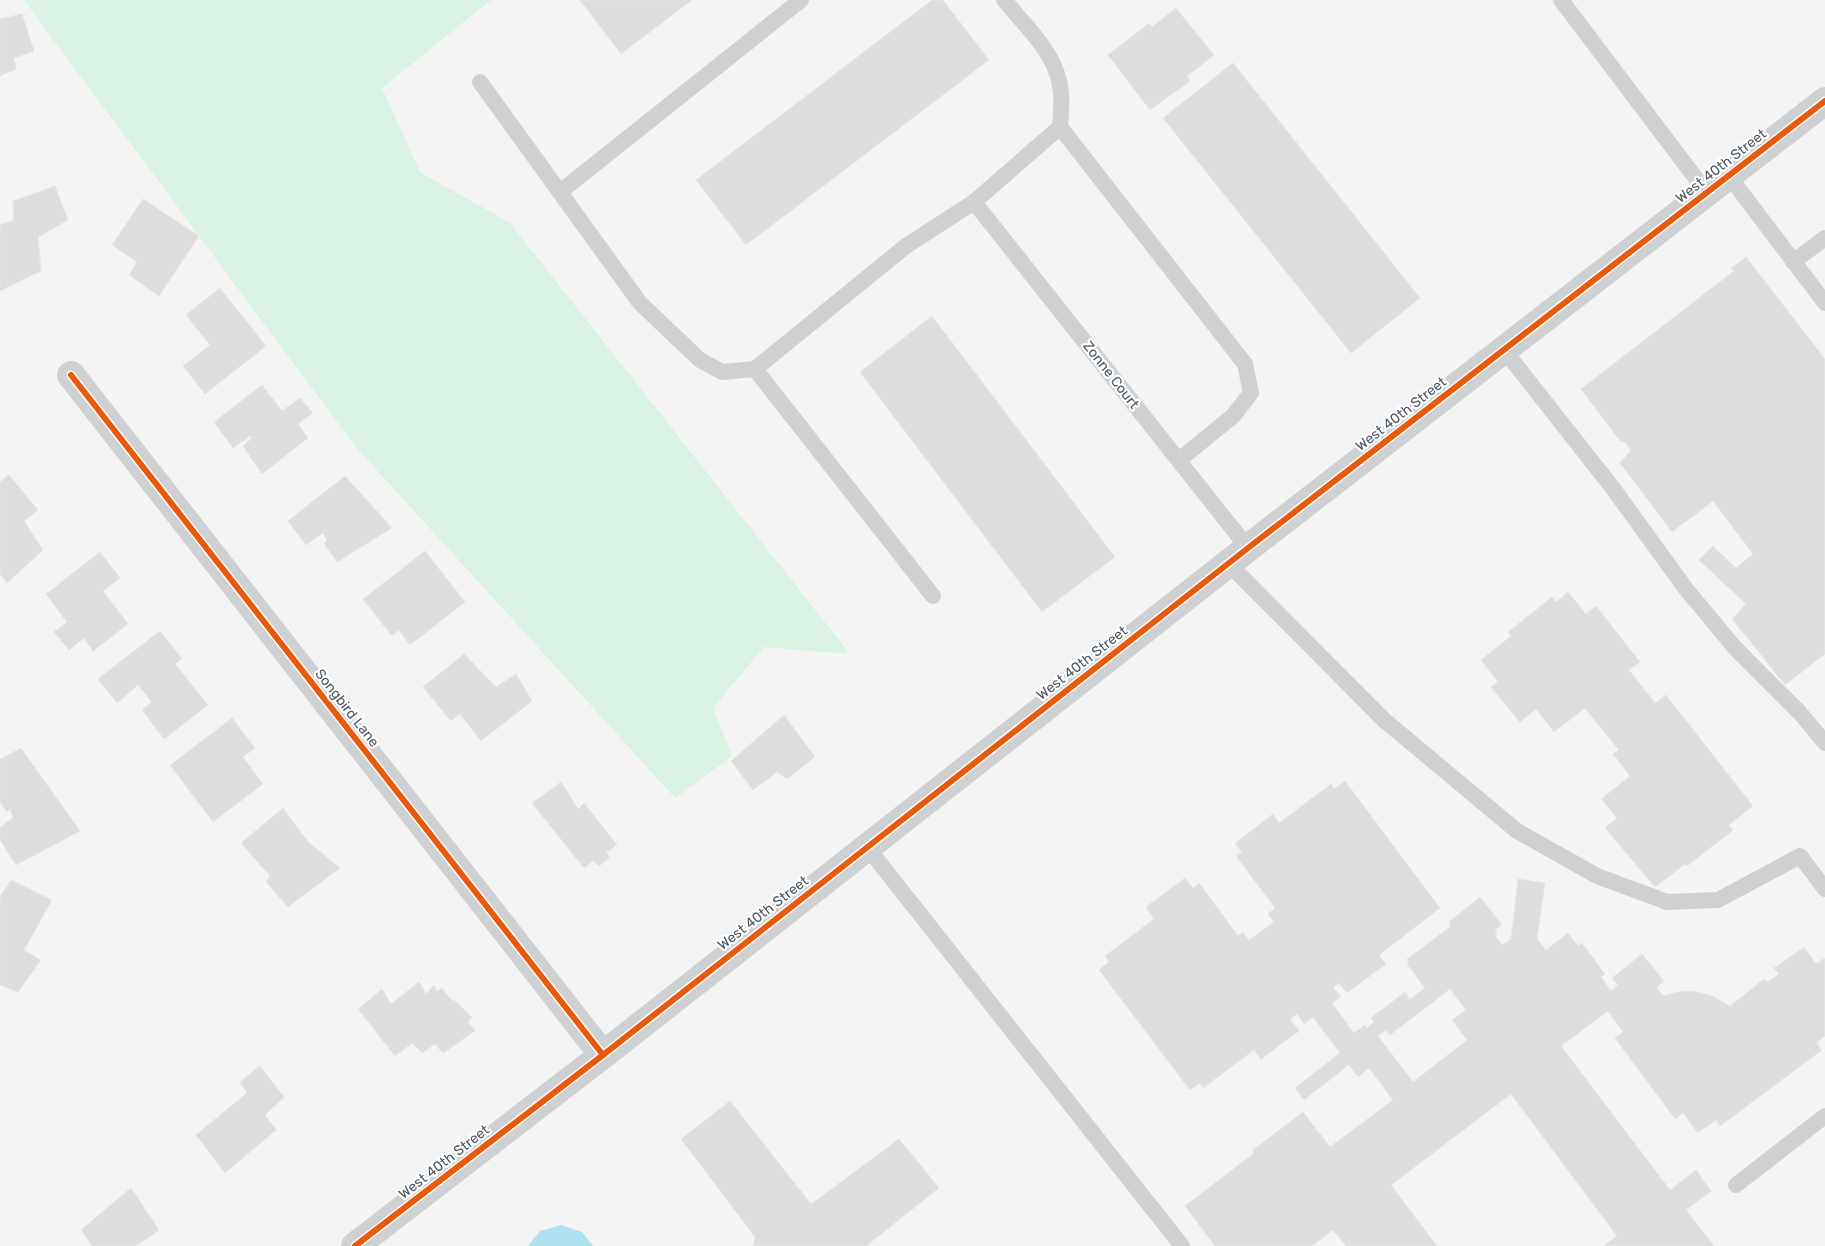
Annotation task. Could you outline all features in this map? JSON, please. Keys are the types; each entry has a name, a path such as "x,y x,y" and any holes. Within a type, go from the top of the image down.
{"street":[{"name":"West 40th Street","path":"355,1246 603,1056 1239,556 1825,101"},
{"name":"Songbird Lane","path":"71,375 603,1056"}],"lane":[{"path":"560,192 800,0"},
{"path":"1004,0 1048,55 1058,77 1062,103 1060,127 1245,364 1251,393 1233,416 1179,460"},
{"path":"1561,0 1707,192"},
{"path":"480,82 640,303 700,360 722,372 755,369 906,246 974,202 1060,127"},
{"path":"1729,176 1825,303"},
{"name":"Zonne Court","path":"974,202 1179,460 1239,556 1384,720 1517,831 1597,876 1668,902 1718,900 1800,856 1825,889"},
{"path":"1794,262 1825,238"},
{"path":"1504,350 1612,487 1686,589 1736,649 1800,713 1825,743"},
{"path":"755,369 933,596"},
{"path":"867,848 1182,1246"},
{"path":"1736,1185 1825,1116"}],"green space":[{"path":"24,0 491,0 382,88 420,172 510,223 850,654 764,647 713,708 732,756 675,798 354,445"}],"water":[{"path":"561,1225 582,1232 593,1246 528,1246 540,1231"}],"building":[{"path":"580,0 692,0 621,54"},
{"path":"932,0 943,0 989,60 746,245 696,180"},
{"path":"1176,8 1214,55 1187,76 1190,81 1150,110 1108,55 1149,23 1152,27"},
{"path":"22,14 34,51 14,58 16,69 0,76 0,19"},
{"path":"1233,63 1420,298 1351,353 1163,118"},
{"path":"55,186 68,220 38,237 41,271 0,291 0,225 14,220 13,201"},
{"path":"143,199 199,236 159,296 129,275 137,262 112,245"},
{"path":"1746,257 1825,359 1825,654 1785,685 1732,619 1746,604 1699,560 1713,546 1736,568 1753,554 1713,501 1672,532 1620,463 1631,450 1624,441 1621,442 1581,389 1734,271 1731,268"},
{"path":"220,288 266,346 205,394 183,366 210,345 186,315"},
{"path":"932,316 1115,557 1042,612 860,372"},
{"path":"262,385 282,411 300,398 313,413 298,424 308,438 262,474 243,446 252,438 250,436 233,448 214,422"},
{"path":"9,475 38,510 24,521 43,550 7,583 0,574 0,482"},
{"path":"345,476 392,528 337,562 324,543 327,540 323,533 306,545 288,521"},
{"path":"425,551 465,602 410,645 399,630 392,636 363,599"},
{"path":"100,552 120,578 103,591 128,624 93,651 84,638 69,650 54,632 67,622 46,594"},
{"path":"1568,592 1586,614 1596,606 1640,662 1629,670 1655,703 1666,695 1753,806 1729,825 1733,830 1687,866 1685,864 1655,887 1605,828 1617,818 1601,799 1630,776 1613,754 1619,750 1585,708 1554,732 1536,709 1520,722 1491,687 1498,682 1481,660 1511,636 1508,632 1552,597 1556,602"},
{"path":"160,631 182,659 175,664 208,705 164,739 142,710 152,702 138,685 117,703 98,679"},
{"path":"464,654 496,687 516,674 532,701 481,741 460,714 451,721 423,687"},
{"path":"784,715 815,757 787,779 777,772 753,790 731,761"},
{"path":"232,718 255,748 243,757 263,784 213,822 170,765"},
{"path":"21,748 80,831 16,865 0,840 0,827 13,818 10,809 7,812 0,802 0,759"},
{"path":"1345,781 1440,908 1379,955 1386,964 1347,993 1339,983 1333,987 1341,997 1332,1003 1354,1033 1365,1025 1367,1028 1374,1022 1371,1018 1405,992 1410,999 1425,988 1407,964 1409,962 1407,959 1450,927 1449,922 1480,897 1502,925 1496,929 1496,937 1502,945 1511,939 1518,879 1545,883 1537,939 1546,950 1568,933 1578,946 1582,943 1605,974 1601,977 1611,991 1618,985 1612,978 1642,954 1664,981 1656,987 1663,996 1677,992 1693,991 1712,996 1730,1006 1764,979 1768,982 1779,974 1774,968 1804,947 1816,964 1825,958 1825,1036 1816,1043 1822,1050 1720,1126 1716,1120 1698,1133 1683,1113 1675,1119 1615,1038 1623,1032 1608,1011 1561,1046 1670,1190 1696,1170 1711,1191 1686,1210 1714,1246 1603,1246 1617,1236 1511,1094 1391,1185 1437,1246 1346,1246 1333,1230 1312,1246 1215,1246 1185,1206 1253,1154 1253,1150 1303,1112 1330,1147 1393,1100 1369,1068 1358,1077 1349,1065 1304,1100 1295,1088 1340,1053 1313,1017 1304,1024 1297,1014 1290,1019 1299,1031 1261,1059 1254,1050 1203,1088 1200,1083 1190,1090 1099,970 1109,962 1105,956 1154,919 1146,907 1185,878 1193,888 1199,883 1238,936 1243,932 1249,940 1274,922 1268,914 1275,908 1236,856 1242,852 1235,843 1273,814 1279,823 1331,784 1334,789","holes":["1450,989 1466,1010 1452,1020 1467,1040 1413,1082 1378,1036 1386,1030 1390,1035"]},
{"path":"561,782 578,809 584,803 617,845 606,852 610,858 599,866 593,861 584,868 532,803"},
{"path":"283,808 308,842 340,868 288,907 266,882 270,876 241,843"},
{"path":"11,880 52,900 24,950 41,960 18,992 0,985 0,897"},
{"path":"419,982 426,994 434,985 437,991 442,988 451,1000 454,1000 472,1017 468,1022 475,1031 443,1053 435,1044 422,1053 412,1043 395,1056 358,1009 382,989 391,1004"},
{"path":"260,1066 284,1097 265,1115 276,1130 225,1173 196,1135 247,1093 240,1082"},
{"path":"730,1101 811,1204 899,1139 939,1188 866,1246 753,1246 755,1237 681,1139"},
{"path":"131,1188 159,1230 136,1246 92,1246 81,1230"}],"cycle path":[{"path":"355,1246 603,1055 1248,548 1825,101"},
{"path":"71,375 603,1055"}]}
